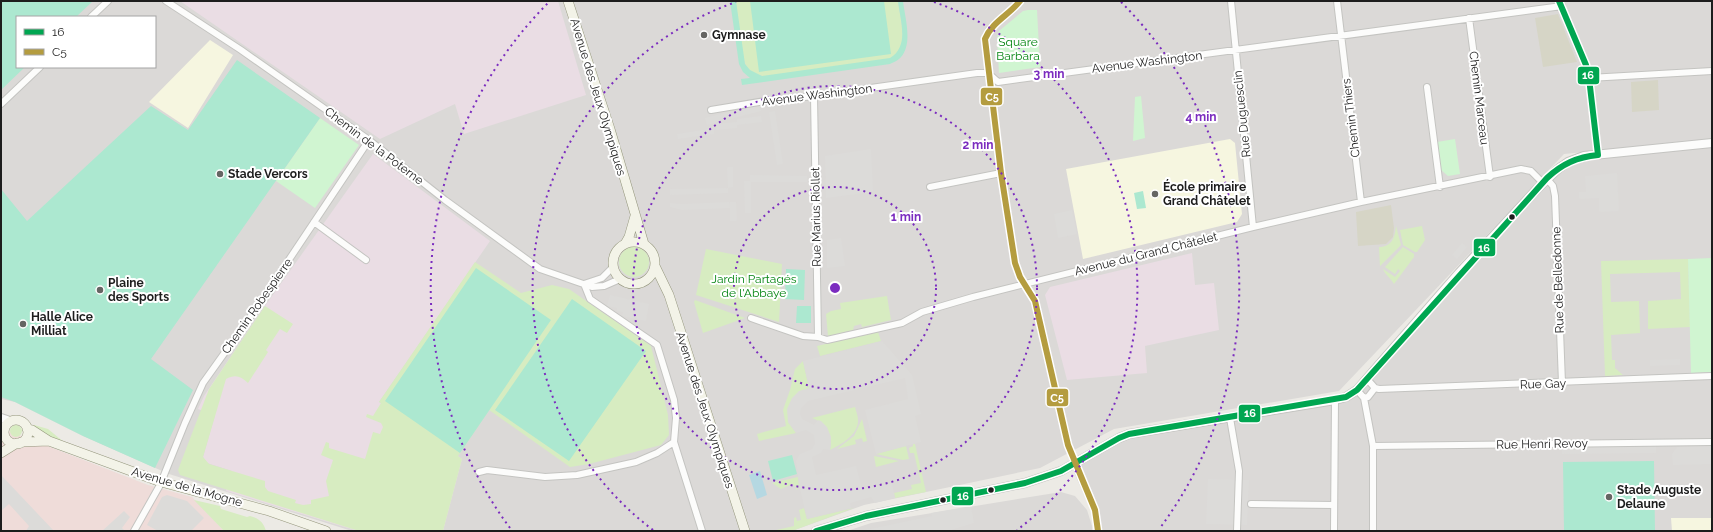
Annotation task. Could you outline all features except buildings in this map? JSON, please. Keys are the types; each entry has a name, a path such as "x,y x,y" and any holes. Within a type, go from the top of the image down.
{"main road":[{"name":"Avenue des Jeux Olympiques","path":"568,1 605,115 644,244"},
{"path":"625,244 638,242 644,244 653,254 655,266 650,277 645,281 632,284 620,279 613,267 615,254 625,244 629,237 635,216"},
{"name":"Avenue des Jeux Olympiques","path":"655,266 666,289 745,531"},
{"path":"645,281 666,289"},
{"path":"1,449 3,431 5,427 10,421 21,421 28,429 26,437 19,443 1,452"},
{"name":"Avenue de la Mogne","path":"28,429 49,441 161,482 269,511 326,531"},
{"path":"3,431 11,442 19,443"},
{"name":"Avenue de la Mogne","path":"19,443 49,441"}],"street":[{"path":"92,16 108,1"},
{"name":"Chemin de la Poterne","path":"166,1 241,50 370,140 489,232 540,269 592,287 604,286 620,279"},
{"path":"1020,1 988,31 985,39 1001,173 1015,263 1020,278 1035,301 1066,435 1081,478 1095,510 1098,531"},
{"name":"Rue Duguesclin","path":"1232,1 1235,50 1253,227"},
{"name":"Chemin Thiers","path":"1337,1 1361,202"},
{"path":"1560,4 1586,65 1589,78 1598,155"},
{"name":"Avenue Washington","path":"711,110 765,101 988,73 998,82 1469,18 1560,4"},
{"name":"Chemin Marceau","path":"1469,18 1490,177"},
{"path":"1,104 39,68"},
{"path":"1589,78 1712,71"},
{"path":"1427,87 1440,187"},
{"name":"Rue Marius Riollet","path":"814,96 818,337"},
{"name":"Chemin Robespierre","path":"134,531 161,482 203,383 258,306 370,140"},
{"path":"816,531 866,516 1025,483 1061,471 1119,438 1129,434 1230,418 1346,397 1357,390 1459,273 1545,181 1568,162 1584,156 1712,143"},
{"name":"Avenue du Grand Châtelet","path":"751,318 803,336 818,337 828,340 902,323 922,312 1025,284 1253,227 1361,202 1490,177 1521,169 1531,171 1545,181"},
{"path":"930,187 1001,173"},
{"name":"Rue de Belledonne","path":"1545,181 1553,186 1555,196 1562,383"},
{"path":"314,222 366,260"},
{"path":"613,267 602,278 584,284 590,299 657,345 674,400 676,418 674,442 702,531"},
{"name":"Rue Gay","path":"1375,388 1562,383 1712,376"},
{"path":"1364,398 1368,396 1375,388 1366,379"},
{"path":"1357,390 1364,398 1373,446 1373,531"},
{"path":"1334,531 1335,400"},
{"path":"1,418 10,421"},
{"path":"1230,418 1239,471 1237,531"},
{"path":"479,472 487,470 545,477 577,475 636,462 657,453 674,442"},
{"name":"Rue Henri Revoy","path":"1373,446 1712,442"},
{"path":"1251,504 1334,505"}],"shaded area":[{"path":"1,1 1712,1 1712,140 1564,154 1339,391 1114,429 1040,468 864,505 792,531 352,531 169,474 83,436 15,402 1,399"},
{"path":"180,1 558,1 586,95 464,134 455,104 380,139"},
{"path":"1558,14 1577,62 1543,67 1535,18"},
{"path":"210,40 233,55 188,128 149,102"},
{"path":"1658,80 1659,110 1632,112 1631,82"},
{"path":"759,104 761,111 707,125 705,118"},
{"path":"775,111 783,164 777,165 769,112"},
{"path":"761,116 762,122 737,125 737,128 716,130 715,124 737,122 737,119"},
{"path":"714,128 714,134 678,139 677,134"},
{"name":"École primaire Grand Châtelet","path":"1230,139 1235,143 1242,214 1237,222 1083,259 1066,169"},
{"path":"1712,143 1712,531 1098,531 1076,465 1119,438 1346,397 1568,162"},
{"path":"871,149 873,192 826,198 825,156"},
{"path":"373,154 490,241 379,402 462,459 443,531 358,531 226,491 232,471 207,463 203,457 215,415 198,409 204,396 265,306"},
{"path":"727,167 733,167 733,187 728,188"},
{"path":"1617,173 1619,211 1599,212 1599,198 1579,199 1579,192 1586,192 1585,176"},
{"path":"750,175 807,176 807,182 751,182 751,213 745,213 744,181 750,181"},
{"path":"728,188 728,193 670,195 670,189"},
{"path":"729,202 730,207 730,202 736,202 737,221 730,221 730,208 682,210 670,207 670,203 682,204"},
{"path":"1391,205 1394,228 1393,237 1386,244 1358,246 1356,212"},
{"path":"1072,210 1077,234 1058,238 1054,214"},
{"path":"841,238 845,266 827,268 827,240"},
{"path":"1462,243 1467,247 1457,259 1452,255"},
{"path":"1192,253 1195,285 1214,283 1219,330 1145,346 1147,373 1067,380 1045,295 1050,287"},
{"path":"610,295 649,304 646,321 622,316 623,312 617,311 617,308 607,306"},
{"path":"882,341 912,375 921,414 915,416 921,442 876,454 865,410 908,399 905,378 808,401 801,408 800,414 802,419 814,425 818,420 821,421 827,427 831,437 830,450 823,449 821,453 812,457 816,475 856,466 862,489 892,483 895,498 875,503 871,497 850,503 851,508 807,519 799,484 796,461 800,454 812,449 815,444 814,435 806,430 796,433 788,422 787,409 792,398 799,391 809,388 803,361"},
{"path":"1680,359 1680,365 1650,366 1650,360"},
{"path":"1,428 148,485 192,497 224,531 1,531"},
{"path":"1656,445 1656,453 1562,454 1562,446"},
{"path":"1712,446 1712,464 1673,465 1672,454 1677,447"},
{"path":"1,475 54,531 26,531 29,526 9,504 1,511"},
{"path":"1208,479 1249,480 1247,525 1206,524"},
{"path":"1061,492 1075,496 1087,510 1092,531 847,531 871,523"},
{"path":"167,495 187,501 204,518 191,531 158,531 147,525 162,497"},
{"path":"971,506 974,523 948,531 861,531 932,516 931,513"},
{"path":"124,511 130,517 122,528 124,530 123,531 102,531"},
{"path":"1671,518 1712,518 1712,531 1672,531"}],"green space":[{"path":"1,1 93,1 77,16 16,16 16,68 24,68 1,90"},
{"path":"730,1 736,1 745,64 750,70 762,76 890,58 900,47 902,40 902,24 898,1 903,1 907,30 907,45 900,58 890,64 742,85 741,79 750,78 743,72 739,64"},
{"path":"736,1 898,1 902,26 902,43 894,56 886,60 766,76 755,74 747,67 743,55 739,35"},
{"path":"750,1 884,1 891,54 759,72"},
{"name":"Square Barbara","path":"1037,10 1040,67 999,73 997,38 999,31 1023,11"},
{"name":"Plaine des Sports","path":"237,60 320,118 151,359 193,390 155,468 83,436 15,402 1,397 1,189 27,221 151,106 188,130"},
{"path":"1141,96 1145,138 1133,141 1135,97"},
{"path":"320,118 359,145 315,208 276,181"},
{"path":"1455,139 1460,174 1448,176 1440,169 1437,142"},
{"path":"1143,191 1146,208 1137,209 1134,193"},
{"path":"1396,226 1401,245 1380,266 1379,247 1383,247 1392,241"},
{"path":"1422,226 1425,240 1417,252 1415,252 1403,245 1400,230"},
{"path":"634,247 645,251 649,262 645,273 634,277 623,273 619,262 623,251"},
{"path":"1403,247 1414,254 1414,257 1394,284 1383,269 1395,277 1400,271 1398,269 1395,274 1385,267"},
{"name":"Jardin Partagés de l'Abbaye","path":"706,249 782,264 779,322 696,295"},
{"path":"1712,258 1712,372 1691,373 1688,259"},
{"path":"1688,259 1690,327 1648,329 1648,301 1681,299 1680,272 1610,274 1611,302 1639,301 1640,333 1611,335 1612,360 1615,360 1615,368 1623,375 1605,376 1601,261"},
{"path":"475,262 521,293 552,285 569,289 651,346 668,415 669,435 661,445 589,464 570,467 489,410 458,456 462,459 443,531 359,531 180,475 178,470 209,389 265,306 293,324 287,333 280,329 266,350 268,352 248,383 238,376 226,379 203,457 209,464 265,481 265,487 268,491 296,500 295,503 303,505 311,504 311,500 329,496 326,481 333,460 321,455 326,442 329,443 329,448 365,459 373,432 380,434 383,427 381,423 366,417 367,414 373,416 381,403 379,402"},
{"path":"476,268 551,320 460,453 385,401"},
{"path":"786,269 805,270 804,300 785,299"},
{"path":"887,296 891,320 862,327 861,324 854,326 853,330 828,336 826,314 831,311 841,309 840,303"},
{"path":"572,299 646,351 569,461 495,410"},
{"path":"695,300 745,318 703,333 694,302"},
{"path":"797,306 811,306 811,323 796,323"},
{"path":"878,332 881,341 820,356 817,346"},
{"path":"803,361 809,388 788,422 796,433 759,441 757,434 786,426 783,410 795,369"},
{"path":"855,407 858,420 856,430 844,442 830,450 831,439 827,430 821,423 812,418"},
{"path":"862,419 867,441 863,442 862,438 855,440 856,444 837,449 854,436"},
{"path":"14,425 18,425 22,431 18,437 14,437 10,433 10,429"},
{"path":"33,426 48,429 65,443 44,435"},
{"path":"913,444 915,444 926,492 895,498 894,493 912,489 911,485 921,483 914,453 910,453 909,448 913,446"},
{"path":"906,446 909,459 903,460 876,454"},
{"path":"792,455 797,474 773,481 768,461"},
{"path":"874,456 899,461 876,467"},
{"name":"Stade Auguste Delaune","path":"1654,461 1655,531 1564,531 1563,462"},
{"path":"798,477 799,487 796,490 796,487 793,484 781,489 772,483"},
{"path":"194,500 220,506 221,509 247,517 250,516 256,518 262,523 266,531 224,531"},
{"path":"804,508 807,519 854,508 792,531 772,531 794,526 794,518 796,517 797,521 801,520 799,510"}],"water":[{"path":"760,471 767,495 757,499 749,475"}],"transit line":[{"name":"C5","path":"1020,1 996,23 985,39 1001,173 1015,263 1020,277 1035,301 1068,445 1095,510 1098,531"},
{"name":"16","path":"1559,1 1586,65 1589,78 1598,155"},
{"name":"16","path":"816,531 866,516 1025,483 1061,471 1119,438 1129,434 1346,397 1357,390 1547,178 1570,162 1583,157 1598,155"}],"place":[{"name":"Gymnase","path":"704,35"},
{"name":"Stade Vercors","path":"220,174"},
{"name":"École primaire Grand Châtelet","path":"1155,194"},
{"name":"Plaine des Sports","path":"100,290"},
{"name":"Halle Alice Milliat","path":"23,324"},
{"name":"Stade Auguste Delaune","path":"1609,497"}]}
